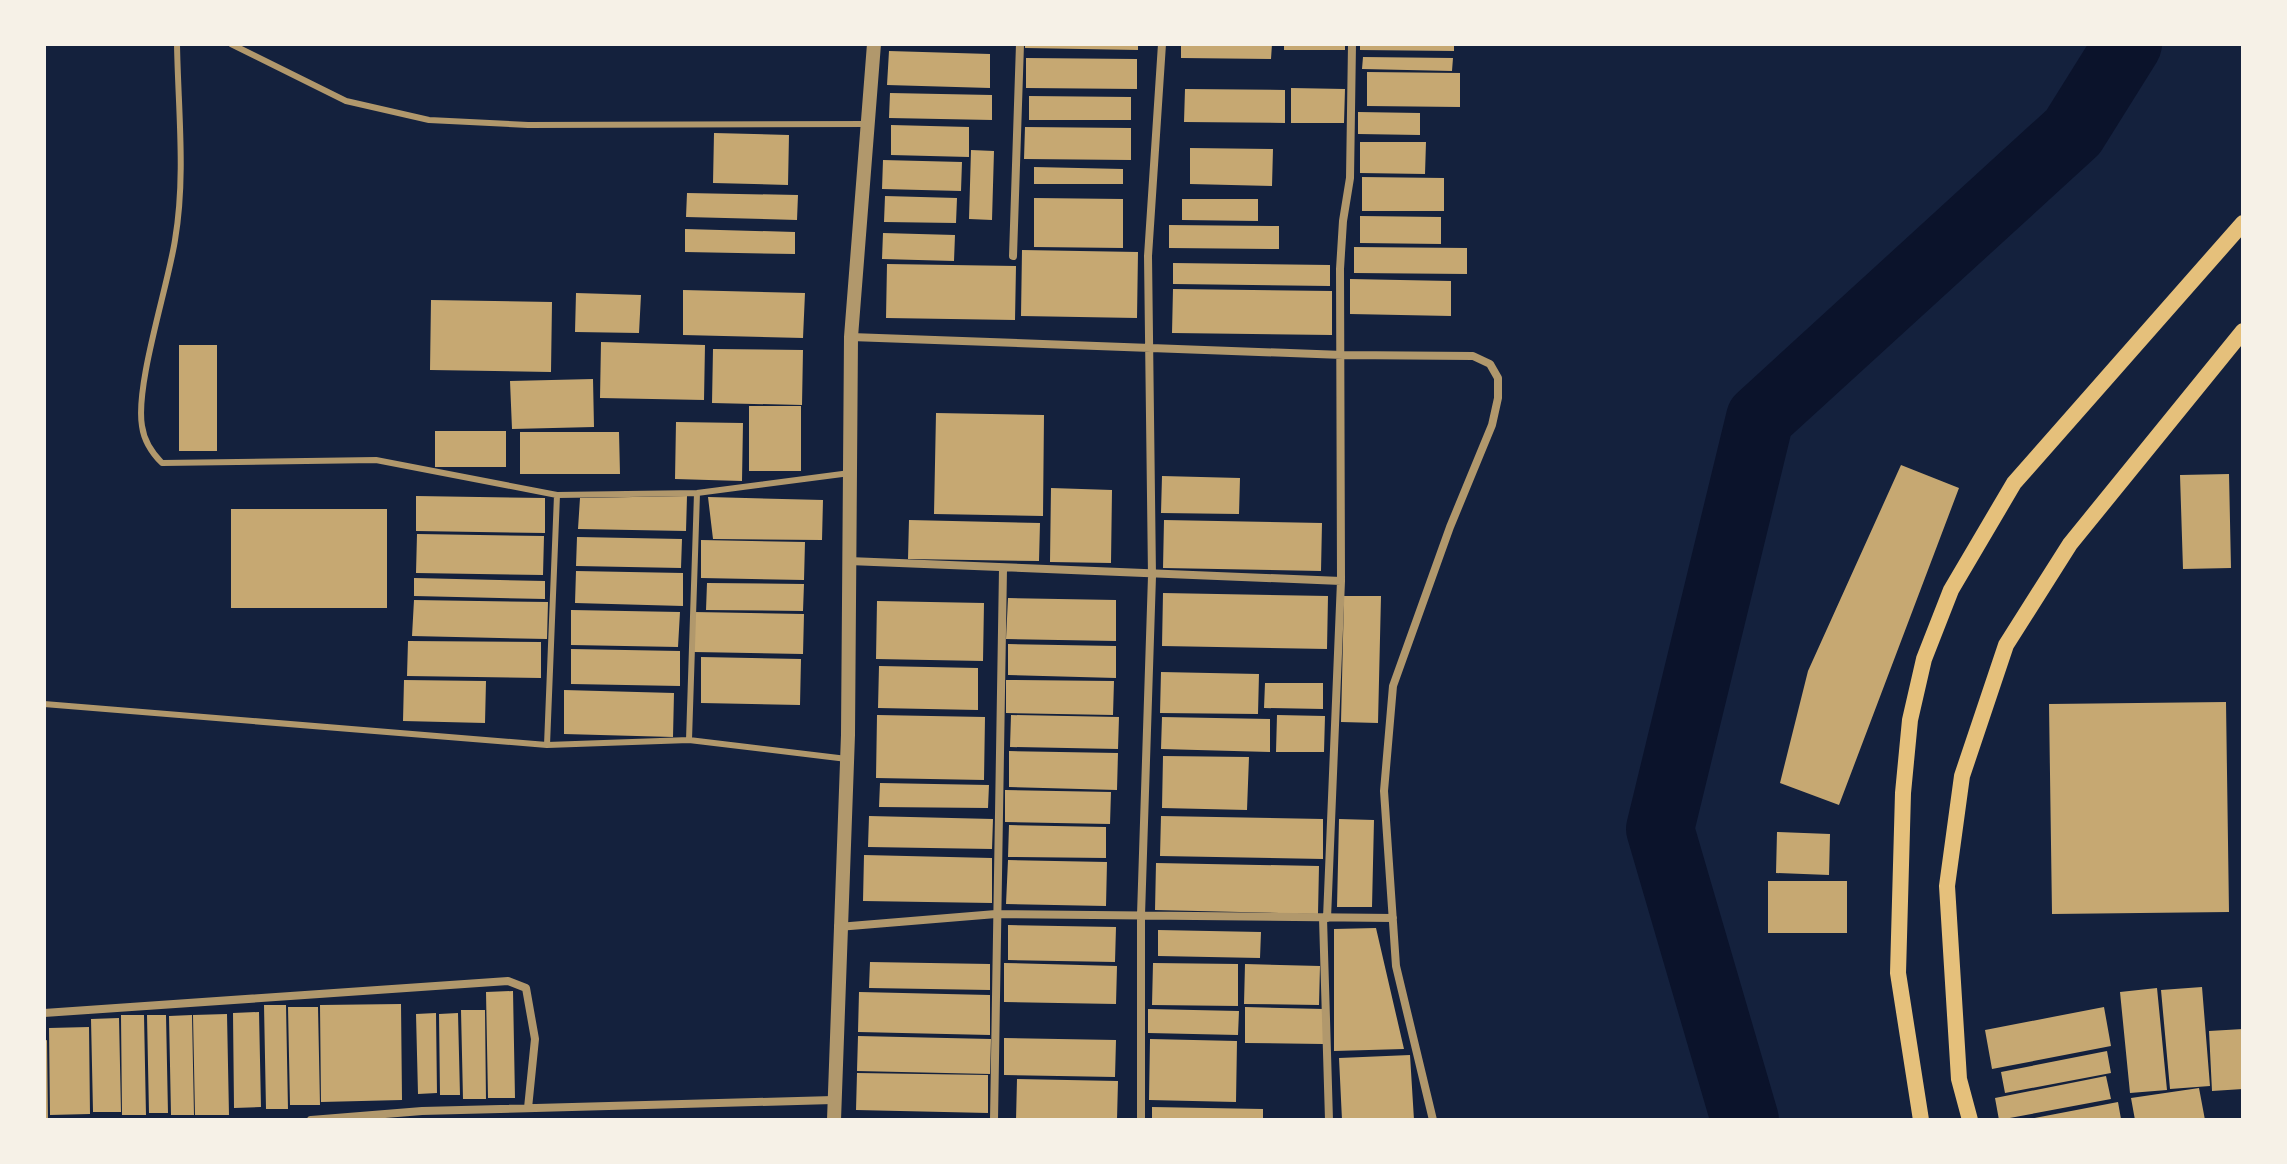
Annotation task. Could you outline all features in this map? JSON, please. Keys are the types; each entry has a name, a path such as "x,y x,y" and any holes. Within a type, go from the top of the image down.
{"main road":[{"path":"1921,1120 1898,973 1903,793 1910,720 1924,659 1951,590 2014,483 2243,223"},
{"path":"1970,1120 1959,1079 1947,886 1962,776 2006,645 2070,544 2243,331"}],"street":[{"path":"834,1120 838,927 847,759 851,337 874,44"},
{"path":"1013,256 1020,44"},
{"path":"1141,1120 1141,915 1152,576 1148,256 1162,44"},
{"path":"1329,1120 1325,918 1341,581 1343,355 1340,269 1350,178 1352,44"},
{"path":"851,337 1343,355 1473,356 1490,364 1498,378 1492,425 1450,527 1393,686 1384,791 1396,966 1433,1120"},
{"path":"849,561 1152,576 1341,581"},
{"path":"994,1120 1003,569"},
{"path":"838,927 996,914 1393,918"},
{"path":"44,1013 508,981 526,988 535,1039 528,1108"},
{"path":"311,1120 422,1111 833,1100"}],"lane":[{"path":"177,44 179,191 175,239 143,393 142,425 151,452 162,463 179,466 376,460 557,495 697,493 850,473"},
{"path":"231,44 346,101 429,120 528,125 869,124"},
{"path":"689,740 697,493"},
{"path":"547,745 557,495"},
{"path":"44,704 547,745 689,740 847,759"}],"building":[{"path":"1025,44 1138,44 1138,50 1025,48"},
{"path":"1181,44 1272,44 1271,59 1181,58"},
{"path":"1284,44 1345,44 1345,50 1284,50"},
{"path":"1360,44 1454,44 1454,51 1360,50"},
{"path":"889,51 990,54 990,88 887,85"},
{"path":"1363,57 1453,58 1452,71 1362,69"},
{"path":"1026,58 1137,59 1137,89 1026,88"},
{"path":"1367,72 1460,73 1460,107 1367,106"},
{"path":"1291,88 1345,89 1344,123 1291,123"},
{"path":"1185,89 1285,90 1285,123 1184,122"},
{"path":"890,93 992,95 992,120 889,118"},
{"path":"1029,96 1131,97 1131,120 1029,120"},
{"path":"1358,112 1420,113 1420,135 1358,134"},
{"path":"891,125 969,127 969,157 891,155"},
{"path":"1025,127 1131,128 1131,160 1024,159"},
{"path":"714,133 789,135 788,185 713,183"},
{"path":"1360,142 1426,142 1425,174 1360,173"},
{"path":"1190,148 1273,149 1272,186 1190,184"},
{"path":"971,150 994,151 992,220 969,219"},
{"path":"883,160 962,162 961,191 882,189"},
{"path":"1034,167 1123,169 1123,184 1034,184"},
{"path":"1362,177 1444,178 1444,211 1362,211"},
{"path":"687,193 798,195 797,220 686,217"},
{"path":"885,196 957,198 956,223 884,222"},
{"path":"1034,198 1123,199 1123,248 1034,247"},
{"path":"1182,199 1258,199 1258,221 1182,220"},
{"path":"1360,216 1441,217 1441,244 1360,243"},
{"path":"1169,225 1279,226 1279,249 1169,248"},
{"path":"685,229 795,232 795,254 685,252"},
{"path":"883,233 955,235 954,261 882,259"},
{"path":"1354,247 1467,248 1467,274 1354,273"},
{"path":"1022,250 1138,252 1137,318 1021,316"},
{"path":"1173,263 1330,265 1330,286 1173,284"},
{"path":"887,264 1016,266 1015,320 886,318"},
{"path":"1350,279 1451,281 1451,316 1350,314"},
{"path":"1173,289 1332,291 1332,335 1172,333"},
{"path":"683,290 805,293 803,338 683,335"},
{"path":"576,293 641,295 639,333 575,332"},
{"path":"431,300 552,302 551,372 430,370"},
{"path":"601,342 705,345 704,400 600,398"},
{"path":"179,345 217,345 217,451 179,451"},
{"path":"713,349 803,350 802,405 712,403"},
{"path":"593,379 594,427 512,429 510,381"},
{"path":"749,406 801,406 801,471 749,471"},
{"path":"936,413 1044,415 1043,516 934,514"},
{"path":"676,422 743,423 742,481 675,479"},
{"path":"435,431 506,431 506,467 435,467"},
{"path":"520,432 619,432 620,474 520,474"},
{"path":"1901,465 1959,488 1839,805 1780,783 1808,671"},
{"path":"2229,474 2231,568 2183,569 2180,475"},
{"path":"1162,476 1240,478 1239,514 1161,513"},
{"path":"1051,488 1112,490 1111,563 1050,562"},
{"path":"416,496 545,498 545,533 416,531"},
{"path":"687,496 686,531 578,529 580,498"},
{"path":"708,497 823,500 822,540 713,539"},
{"path":"231,509 387,509 387,608 231,608"},
{"path":"909,520 1040,523 1039,561 908,559"},
{"path":"1164,520 1322,523 1321,571 1163,568"},
{"path":"417,534 544,536 543,575 416,573"},
{"path":"577,537 682,539 681,568 576,566"},
{"path":"701,540 805,542 804,580 701,578"},
{"path":"576,571 683,573 683,606 575,603"},
{"path":"414,578 545,581 545,599 414,596"},
{"path":"707,583 804,584 803,611 706,610"},
{"path":"1163,593 1328,596 1327,649 1162,646"},
{"path":"1344,596 1381,596 1378,723 1341,722"},
{"path":"1008,598 1116,600 1116,641 1006,639"},
{"path":"414,600 548,602 547,639 412,636"},
{"path":"877,601 984,603 983,661 876,659"},
{"path":"571,610 680,612 678,647 571,645"},
{"path":"694,612 804,614 803,654 694,652"},
{"path":"408,641 541,642 541,678 407,676"},
{"path":"1008,644 1116,646 1116,678 1008,675"},
{"path":"571,649 680,651 680,686 571,684"},
{"path":"701,657 801,659 800,705 701,703"},
{"path":"879,666 978,668 978,710 878,708"},
{"path":"1161,672 1259,674 1258,714 1160,713"},
{"path":"404,680 486,681 485,723 403,721"},
{"path":"1006,680 1114,681 1113,715 1006,713"},
{"path":"1265,683 1323,683 1323,709 1264,708"},
{"path":"564,690 674,693 673,737 564,734"},
{"path":"2226,702 2229,912 2052,914 2049,704"},
{"path":"877,715 985,717 984,780 876,778"},
{"path":"1011,715 1119,717 1118,749 1010,747"},
{"path":"1277,715 1325,716 1324,752 1276,752"},
{"path":"1162,717 1270,719 1270,752 1161,749"},
{"path":"1009,751 1118,753 1117,790 1009,787"},
{"path":"1163,756 1249,757 1247,810 1162,808"},
{"path":"880,783 989,785 988,808 879,807"},
{"path":"1005,790 1111,792 1110,824 1005,822"},
{"path":"869,816 993,819 992,849 868,847"},
{"path":"1161,816 1323,819 1323,859 1160,856"},
{"path":"1339,819 1374,820 1372,907 1337,907"},
{"path":"1009,825 1106,827 1106,858 1008,857"},
{"path":"1777,832 1830,834 1829,875 1776,873"},
{"path":"864,855 992,858 992,903 863,901"},
{"path":"1008,860 1107,862 1106,906 1006,904"},
{"path":"1156,863 1319,866 1318,914 1155,910"},
{"path":"1768,881 1847,881 1847,933 1768,933"},
{"path":"1008,925 1116,927 1115,962 1008,960"},
{"path":"1376,928 1404,1049 1334,1051 1334,929"},
{"path":"1158,930 1261,932 1260,958 1158,956"},
{"path":"870,962 990,964 990,990 869,988"},
{"path":"1004,963 1117,966 1116,1004 1004,1002"},
{"path":"1153,963 1238,964 1238,1006 1152,1005"},
{"path":"1245,964 1320,966 1319,1005 1244,1004"},
{"path":"2202,987 2210,1086 2170,1089 2161,990"},
{"path":"2157,988 2167,1090 2130,1093 2120,992"},
{"path":"513,991 515,1098 488,1098 486,992"},
{"path":"859,992 990,995 990,1035 858,1032"},
{"path":"401,1004 402,1100 321,1102 320,1005"},
{"path":"264,1005 286,1005 288,1109 266,1109"},
{"path":"288,1007 318,1007 320,1105 290,1105"},
{"path":"1245,1007 1324,1009 1323,1044 1245,1043"},
{"path":"2104,1007 2111,1046 1992,1069 1985,1030"},
{"path":"1148,1009 1239,1011 1238,1035 1148,1033"},
{"path":"461,1010 485,1010 486,1099 463,1099"},
{"path":"259,1012 261,1107 234,1108 233,1013"},
{"path":"436,1013 437,1093 418,1094 416,1014"},
{"path":"458,1013 460,1095 440,1095 439,1014"},
{"path":"227,1014 229,1115 195,1115 193,1015"},
{"path":"121,1015 144,1015 146,1115 122,1115"},
{"path":"147,1015 166,1015 168,1113 149,1113"},
{"path":"192,1015 194,1115 171,1115 169,1016"},
{"path":"119,1018 121,1112 93,1112 91,1019"},
{"path":"89,1027 90,1114 50,1115 49,1028"},
{"path":"2243,1029 2243,1089 2212,1091 2209,1031"},
{"path":"858,1036 991,1039 990,1074 857,1071"},
{"path":"1004,1038 1116,1040 1115,1077 1004,1075"},
{"path":"1150,1039 1237,1041 1236,1102 1149,1100"},
{"path":"47,1040 48,1120 44,1120 44,1041"},
{"path":"2107,1051 2111,1073 2005,1093 2001,1072"},
{"path":"1410,1055 1414,1120 1342,1120 1339,1058"},
{"path":"857,1073 988,1075 988,1113 856,1110"},
{"path":"2106,1076 2111,1099 1999,1120 1995,1098"},
{"path":"1017,1079 1118,1081 1117,1120 1016,1120"},
{"path":"2199,1088 2205,1120 2135,1120 2131,1098"},
{"path":"2118,1102 2121,1119 2029,1120 2029,1119"},
{"path":"1152,1107 1263,1109 1263,1120 1152,1120"}],"waterway":[{"path":"1745,1120 1660,829 1760,418 2073,132 2128,44"}]}
